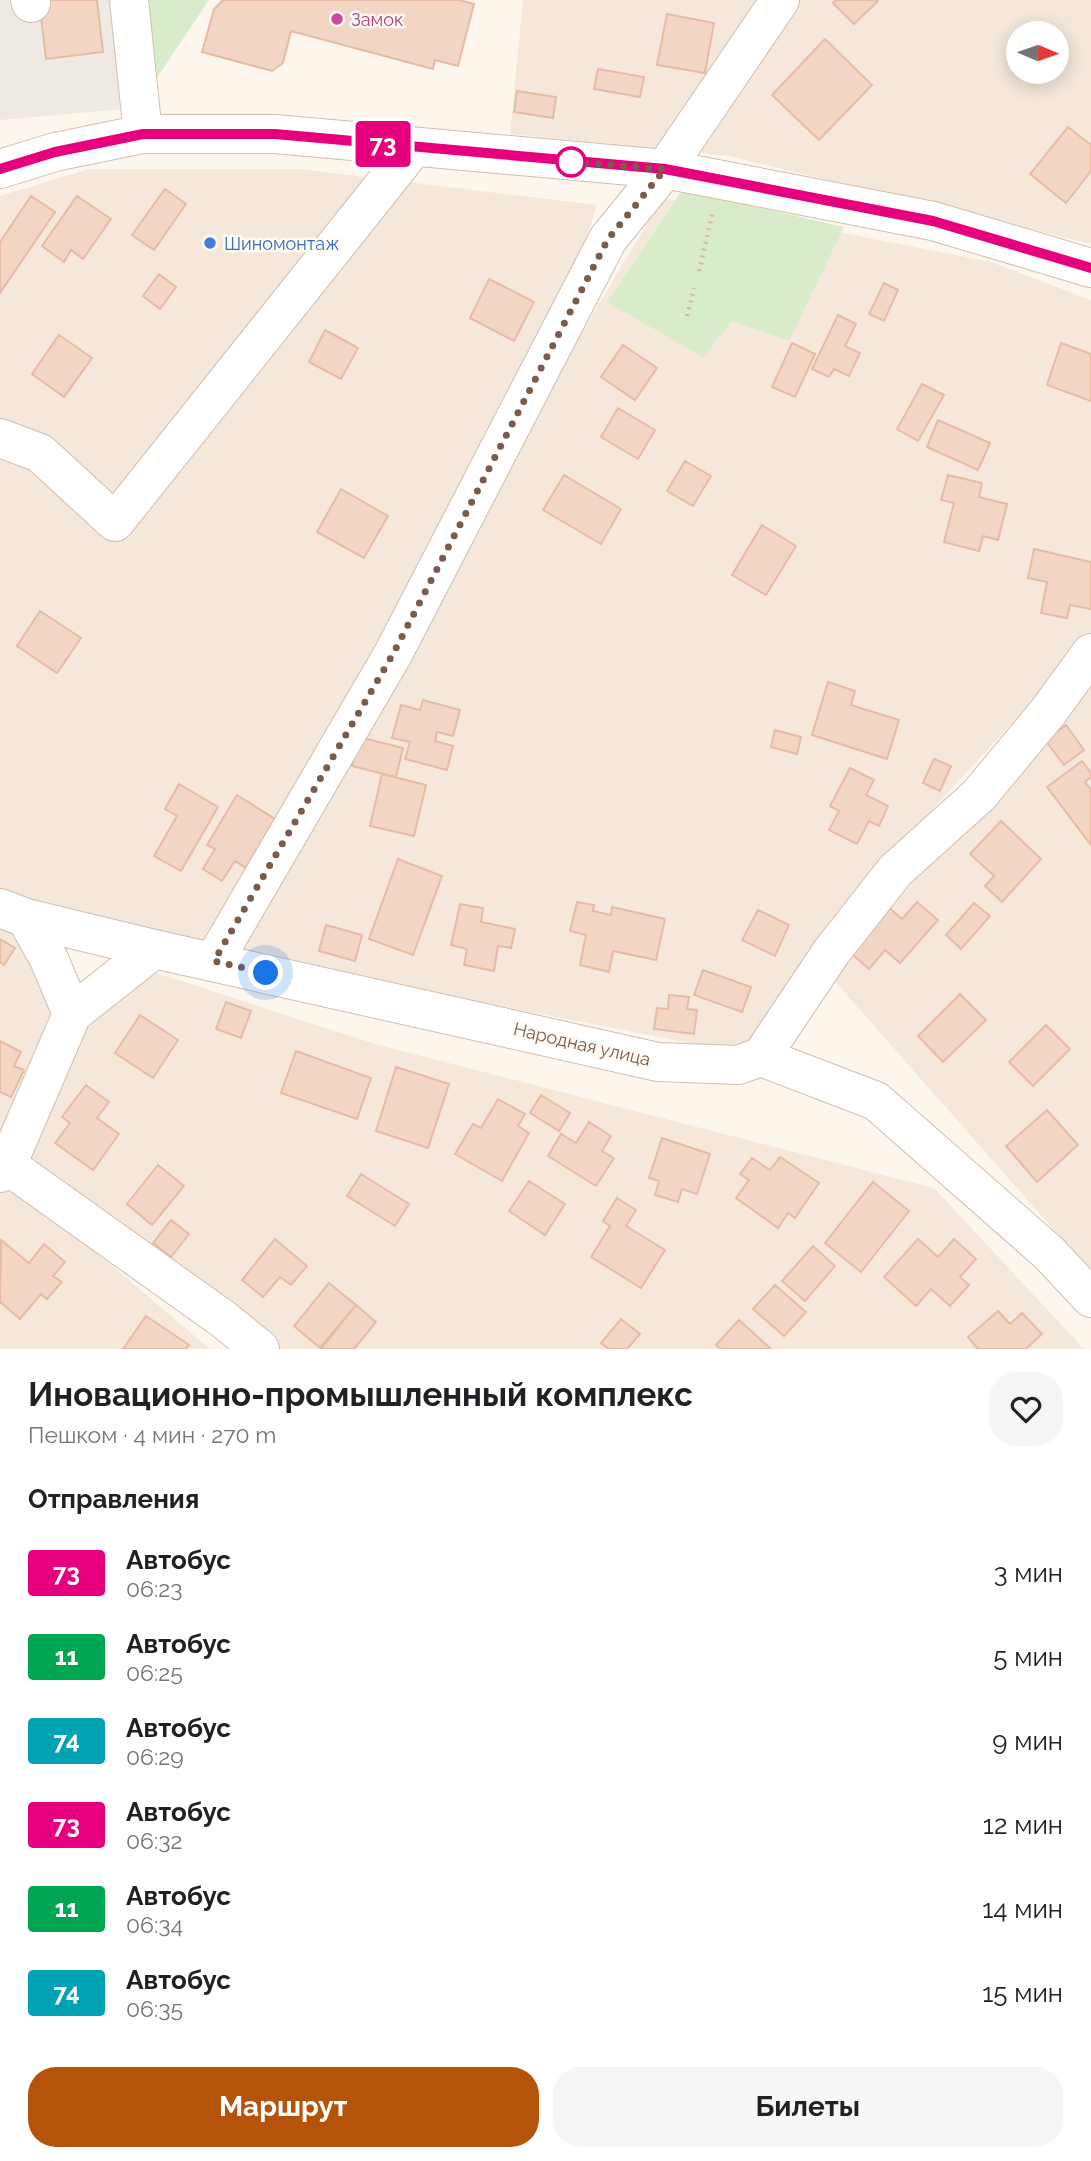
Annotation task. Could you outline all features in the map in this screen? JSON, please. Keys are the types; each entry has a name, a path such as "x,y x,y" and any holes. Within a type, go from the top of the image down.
{"street":[{"path":"129,0 143,134"},
{"path":"214,961 393,654 608,239 665,169 780,0"},
{"path":"0,169 55,152 143,134 275,134 665,169 933,221 1091,268"},
{"path":"0,438 40,453 115,522 414,147"},
{"path":"1091,653 1048,712 979,795 895,871 832,951 761,1058 876,1101 1049,1253 1091,1298"},
{"path":"13,913 49,958 72,1014"},
{"name":"Народная улица","path":"13,913 154,949 658,1062 738,1065 761,1058"},
{"path":"154,949 72,1014 3,1169 223,1319 260,1349"}],"path":[{"path":"699,271 721,180"},
{"path":"687,316 694,288"}],"shaded area":[{"path":"0,0 110,0 124,109 0,120"},
{"path":"523,0 1091,0 1091,244 729,156 510,134"},
{"path":"89,169 300,169 597,205 568,295 217,945 0,892 0,196"},
{"path":"663,198 991,262 1091,300 1091,637 875,872 740,1053 242,955 267,889 597,307"},
{"path":"1091,663 1091,1272 824,969"},
{"path":"0,921 17,930 56,997 0,1144"},
{"path":"144,969 375,1044 934,1188 1084,1349 272,1349 19,1156 76,1018"},
{"path":"10,1179 210,1349 0,1349 0,1191"}],"green space":[{"path":"149,0 209,0 156,79"},
{"path":"682,190 844,227 789,341 732,321 703,357 607,302"}],"building":[{"path":"39,0 97,0 103,52 46,59"},
{"path":"223,0 459,0 474,4 458,66 435,60 433,69 291,31 283,63 272,71 202,52 214,9"},
{"path":"836,0 878,1 854,24 833,3"},
{"path":"667,14 714,23 705,73 657,65"},
{"path":"825,39 872,85 819,140 772,95"},
{"path":"598,69 644,77 640,97 594,89"},
{"path":"517,91 556,97 553,118 514,112"},
{"path":"1068,127 1091,145 1091,171 1066,203 1030,174"},
{"path":"165,189 186,204 154,250 132,235"},
{"path":"31,196 55,212 0,293 0,242"},
{"path":"77,196 111,219 83,259 71,250 64,262 42,246"},
{"path":"159,274 176,287 160,309 143,296"},
{"path":"489,279 534,302 514,341 470,318"},
{"path":"884,283 898,290 884,321 869,314"},
{"path":"838,315 856,324 845,346 860,353 849,376 834,369 829,377 812,369"},
{"path":"325,330 358,348 341,379 309,362"},
{"path":"59,335 92,358 64,397 32,374"},
{"path":"792,343 815,354 795,397 772,387"},
{"path":"1061,343 1091,354 1091,401 1047,385"},
{"path":"623,345 657,368 635,400 601,377"},
{"path":"922,384 944,395 918,441 897,429"},
{"path":"618,408 655,430 638,459 601,437"},
{"path":"938,420 990,443 978,470 927,447"},
{"path":"685,461 711,476 693,506 667,491"},
{"path":"564,475 621,509 601,544 543,510"},
{"path":"948,475 982,483 979,497 1007,504 998,540 983,536 979,551 944,542 954,503 941,500"},
{"path":"341,489 388,516 364,558 317,532"},
{"path":"762,525 796,546 766,595 732,575"},
{"path":"1034,549 1091,562 1091,609 1070,605 1067,618 1041,613 1047,582 1028,578"},
{"path":"40,611 81,638 57,673 17,646"},
{"path":"828,682 855,691 851,705 899,720 887,759 812,735"},
{"path":"423,700 460,710 453,736 437,732 435,741 453,746 447,770 405,759 410,742 392,738 401,705 420,710"},
{"path":"1066,725 1084,750 1064,765 1045,740"},
{"path":"775,730 801,737 797,754 771,747"},
{"path":"359,737 403,748 396,777 352,766"},
{"path":"934,759 951,766 940,791 923,783"},
{"path":"1082,761 1091,773 1091,777 1085,782 1091,790 1091,845 1047,787"},
{"path":"850,768 874,780 866,795 888,806 879,826 869,821 857,844 829,830 839,811 830,806"},
{"path":"382,774 426,785 414,836 370,826"},
{"path":"179,784 218,807 181,871 154,856 177,816 165,809"},
{"path":"237,795 275,819 246,868 235,861 222,881 203,869 215,849 207,845"},
{"path":"1001,821 1041,859 1002,902 985,886 994,876 970,854"},
{"path":"398,859 442,876 413,955 369,939"},
{"path":"577,902 594,905 593,911 611,915 612,907 665,919 656,960 613,951 609,972 580,965 586,935 570,931"},
{"path":"883,902 902,919 917,902 938,920 900,963 885,950 869,969 844,947"},
{"path":"974,903 990,916 961,949 946,935"},
{"path":"460,904 483,908 481,922 515,929 511,948 498,946 494,971 464,965 467,949 451,945"},
{"path":"758,910 789,925 775,956 742,940"},
{"path":"326,925 362,935 355,961 319,951"},
{"path":"0,939 15,948 4,965 0,962"},
{"path":"703,970 751,987 742,1012 694,995"},
{"path":"960,994 986,1020 943,1062 918,1036"},
{"path":"669,995 689,997 687,1009 697,1010 694,1034 654,1029 657,1008 668,1009"},
{"path":"226,1002 251,1011 241,1038 216,1029"},
{"path":"140,1015 178,1040 153,1078 115,1053"},
{"path":"1046,1025 1070,1049 1033,1086 1009,1062"},
{"path":"0,1041 21,1052 14,1066 24,1070 11,1097 0,1092"},
{"path":"296,1051 371,1078 357,1119 281,1093"},
{"path":"396,1067 449,1084 428,1148 376,1131"},
{"path":"86,1085 109,1102 97,1118 119,1134 93,1170 55,1143 70,1123 62,1117"},
{"path":"541,1095 570,1113 559,1131 530,1113"},
{"path":"498,1099 525,1114 518,1126 529,1133 502,1181 455,1154 473,1124 481,1128"},
{"path":"1047,1110 1078,1145 1037,1182 1006,1146"},
{"path":"589,1122 611,1136 602,1151 614,1158 596,1186 548,1156 561,1134 576,1143"},
{"path":"662,1138 710,1154 697,1194 682,1189 678,1202 655,1195 659,1181 649,1178"},
{"path":"780,1157 819,1183 795,1218 788,1213 778,1228 736,1198 749,1180 740,1174 752,1158 770,1170"},
{"path":"158,1165 184,1186 152,1225 127,1204"},
{"path":"361,1174 409,1204 395,1226 347,1196"},
{"path":"529,1181 565,1204 545,1235 509,1211"},
{"path":"873,1182 909,1211 861,1272 825,1243"},
{"path":"617,1198 636,1210 626,1226 665,1250 641,1288 591,1257 610,1226 603,1221"},
{"path":"171,1220 189,1234 171,1257 153,1243"},
{"path":"275,1239 307,1266 291,1285 280,1277 263,1297 242,1280"},
{"path":"918,1239 938,1257 954,1239 976,1259 960,1277 969,1285 950,1306 931,1289 916,1306 884,1277"},
{"path":"1,1240 29,1263 44,1244 65,1262 53,1276 62,1282 47,1299 41,1294 20,1319 0,1302"},
{"path":"813,1246 835,1266 805,1301 782,1281"},
{"path":"329,1283 356,1305 320,1348 294,1326"},
{"path":"775,1285 806,1312 784,1336 753,1309"},
{"path":"356,1305 376,1322 354,1349 321,1349"},
{"path":"998,1311 1010,1324 1022,1313 1042,1334 1026,1349 978,1349 968,1337"},
{"path":"146,1316 189,1345 186,1349 123,1349"},
{"path":"621,1319 640,1334 627,1349 609,1349 601,1343"},
{"path":"739,1320 771,1349 721,1349 716,1345"}],"bus line":[{"name":"73","path":"0,169 55,152 143,134 275,134 665,169 933,221 1091,268"}],"place":[{"name":"Замок","path":"337,19"},
{"name":"Шиномонтаж","path":"210,243"}],"route":[{"path":"266,973 214,961 393,654 608,239 665,169 571,162"}]}
